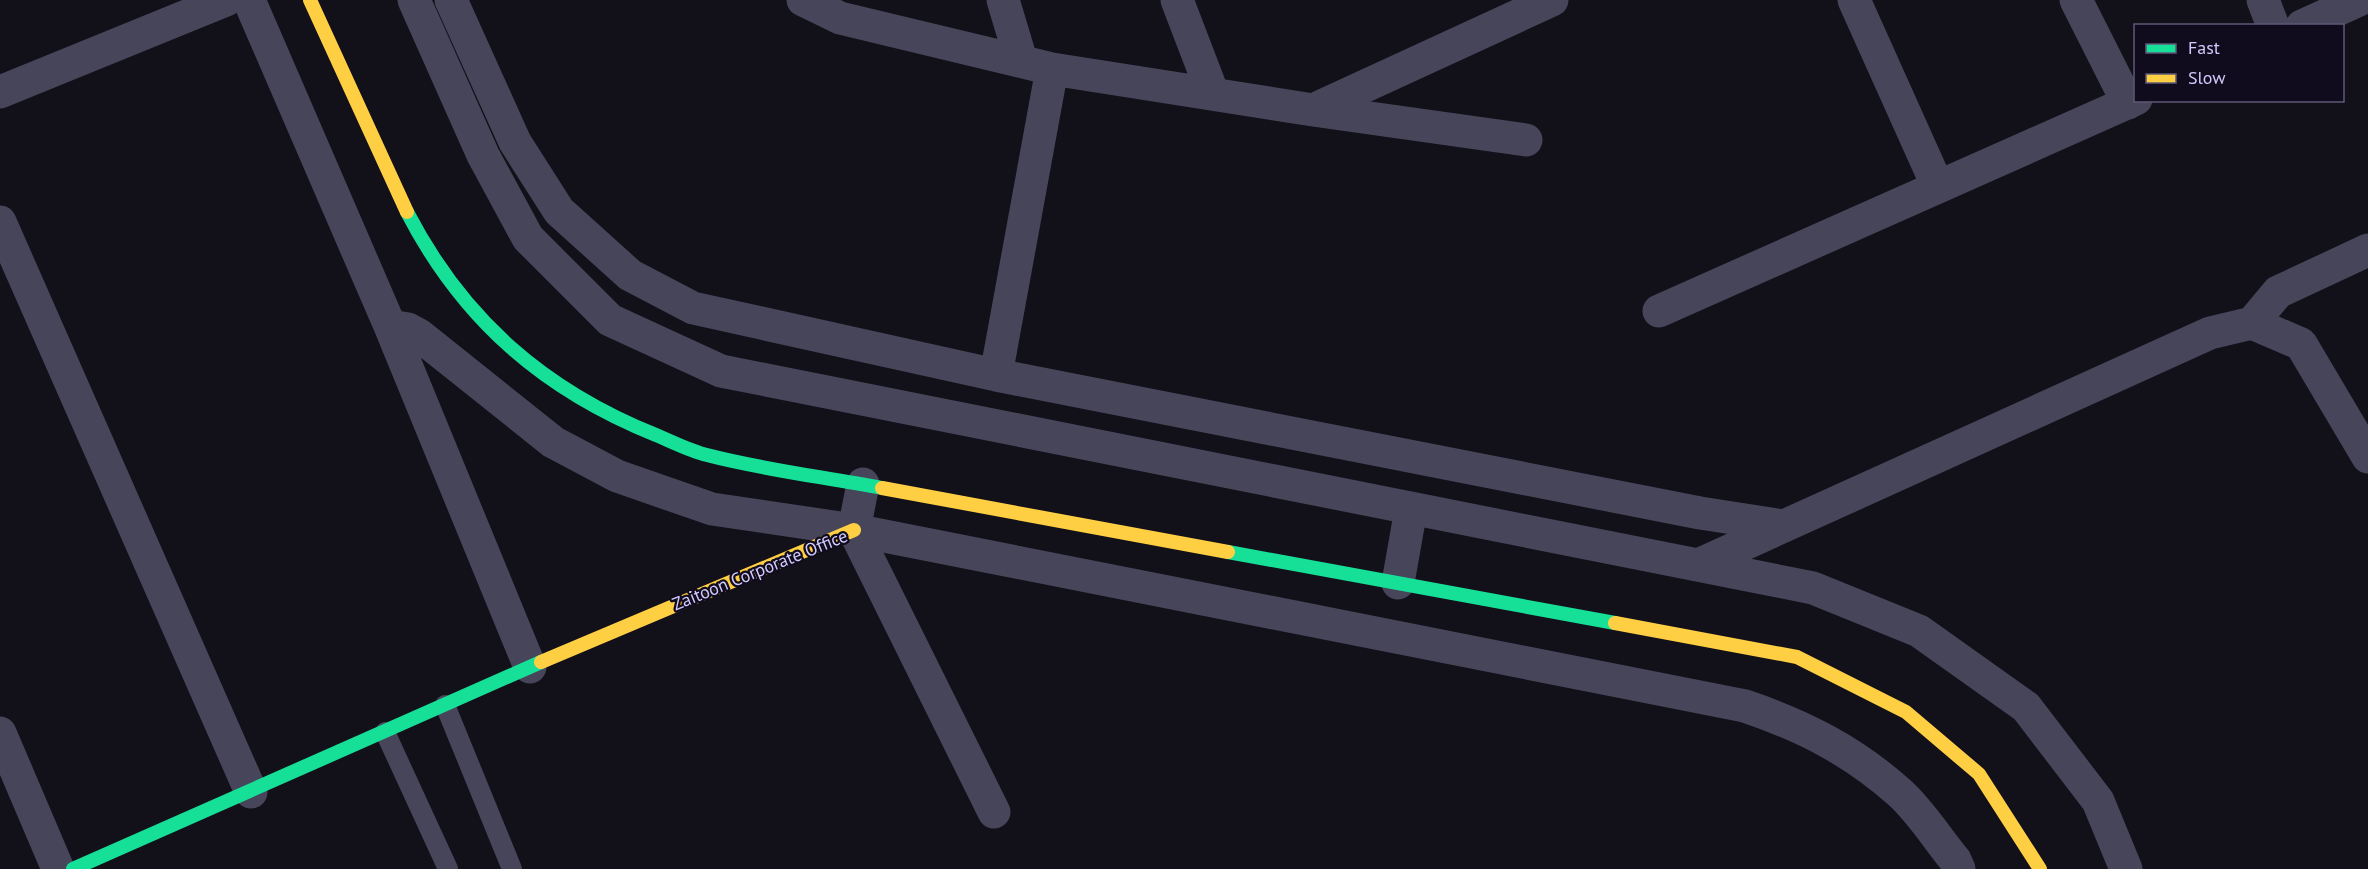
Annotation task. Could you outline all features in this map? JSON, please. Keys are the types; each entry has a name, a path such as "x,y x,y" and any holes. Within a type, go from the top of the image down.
{"street":[{"path":"0,92 226,0"},
{"path":"249,0 390,326 530,667"},
{"path":"310,0 401,201 428,252 477,317 531,366 613,418 706,455 1797,657 1906,712 1980,774 2040,869"},
{"path":"414,0 483,155 528,238 610,320 721,371 1813,588 1919,631 2026,707 2098,801 2126,869"},
{"path":"451,0 515,141 559,211 630,275 693,308 996,375 1700,513 1784,526"},
{"path":"803,0 840,18 1052,69 1313,110 1526,140"},
{"path":"1176,0 1213,94"},
{"path":"1313,110 1552,0"},
{"path":"1854,0 1938,187"},
{"path":"1659,311 2132,101 2076,0"},
{"path":"2263,0 2272,24"},
{"path":"2306,24 2359,0"},
{"path":"1006,1 1021,60"},
{"path":"996,375 1052,69"},
{"path":"0,222 251,792"},
{"path":"2252,323 2278,292 2368,250"},
{"path":"1698,565 2210,333 2252,323 2301,344 2368,457"},
{"path":"390,326 408,329 419,335 553,442 617,476 712,509 854,530 1744,706 1792,722 1836,745 1901,794 1955,860 1959,869"},
{"path":"854,530 863,484"},
{"path":"1398,584 1411,509"},
{"name":"Zaitoon Corporate Office","path":"73,869 530,667 854,530 994,812"},
{"path":"0,733 58,869"}],"lane":[{"path":"445,705 512,869"},
{"path":"385,732 448,869"}],"traffic: fast":[{"path":"407,212 429,251 481,318 510,347 543,373 578,396 615,417 701,453 750,465 882,488"},
{"path":"1228,552 1615,623"},
{"path":"73,869 541,662"}],"traffic: slow":[{"path":"310,0 407,212"},
{"path":"882,488 1228,552"},
{"path":"541,662 854,530"},
{"path":"1615,623 1797,657 1906,712 1979,774 2040,869"}]}
